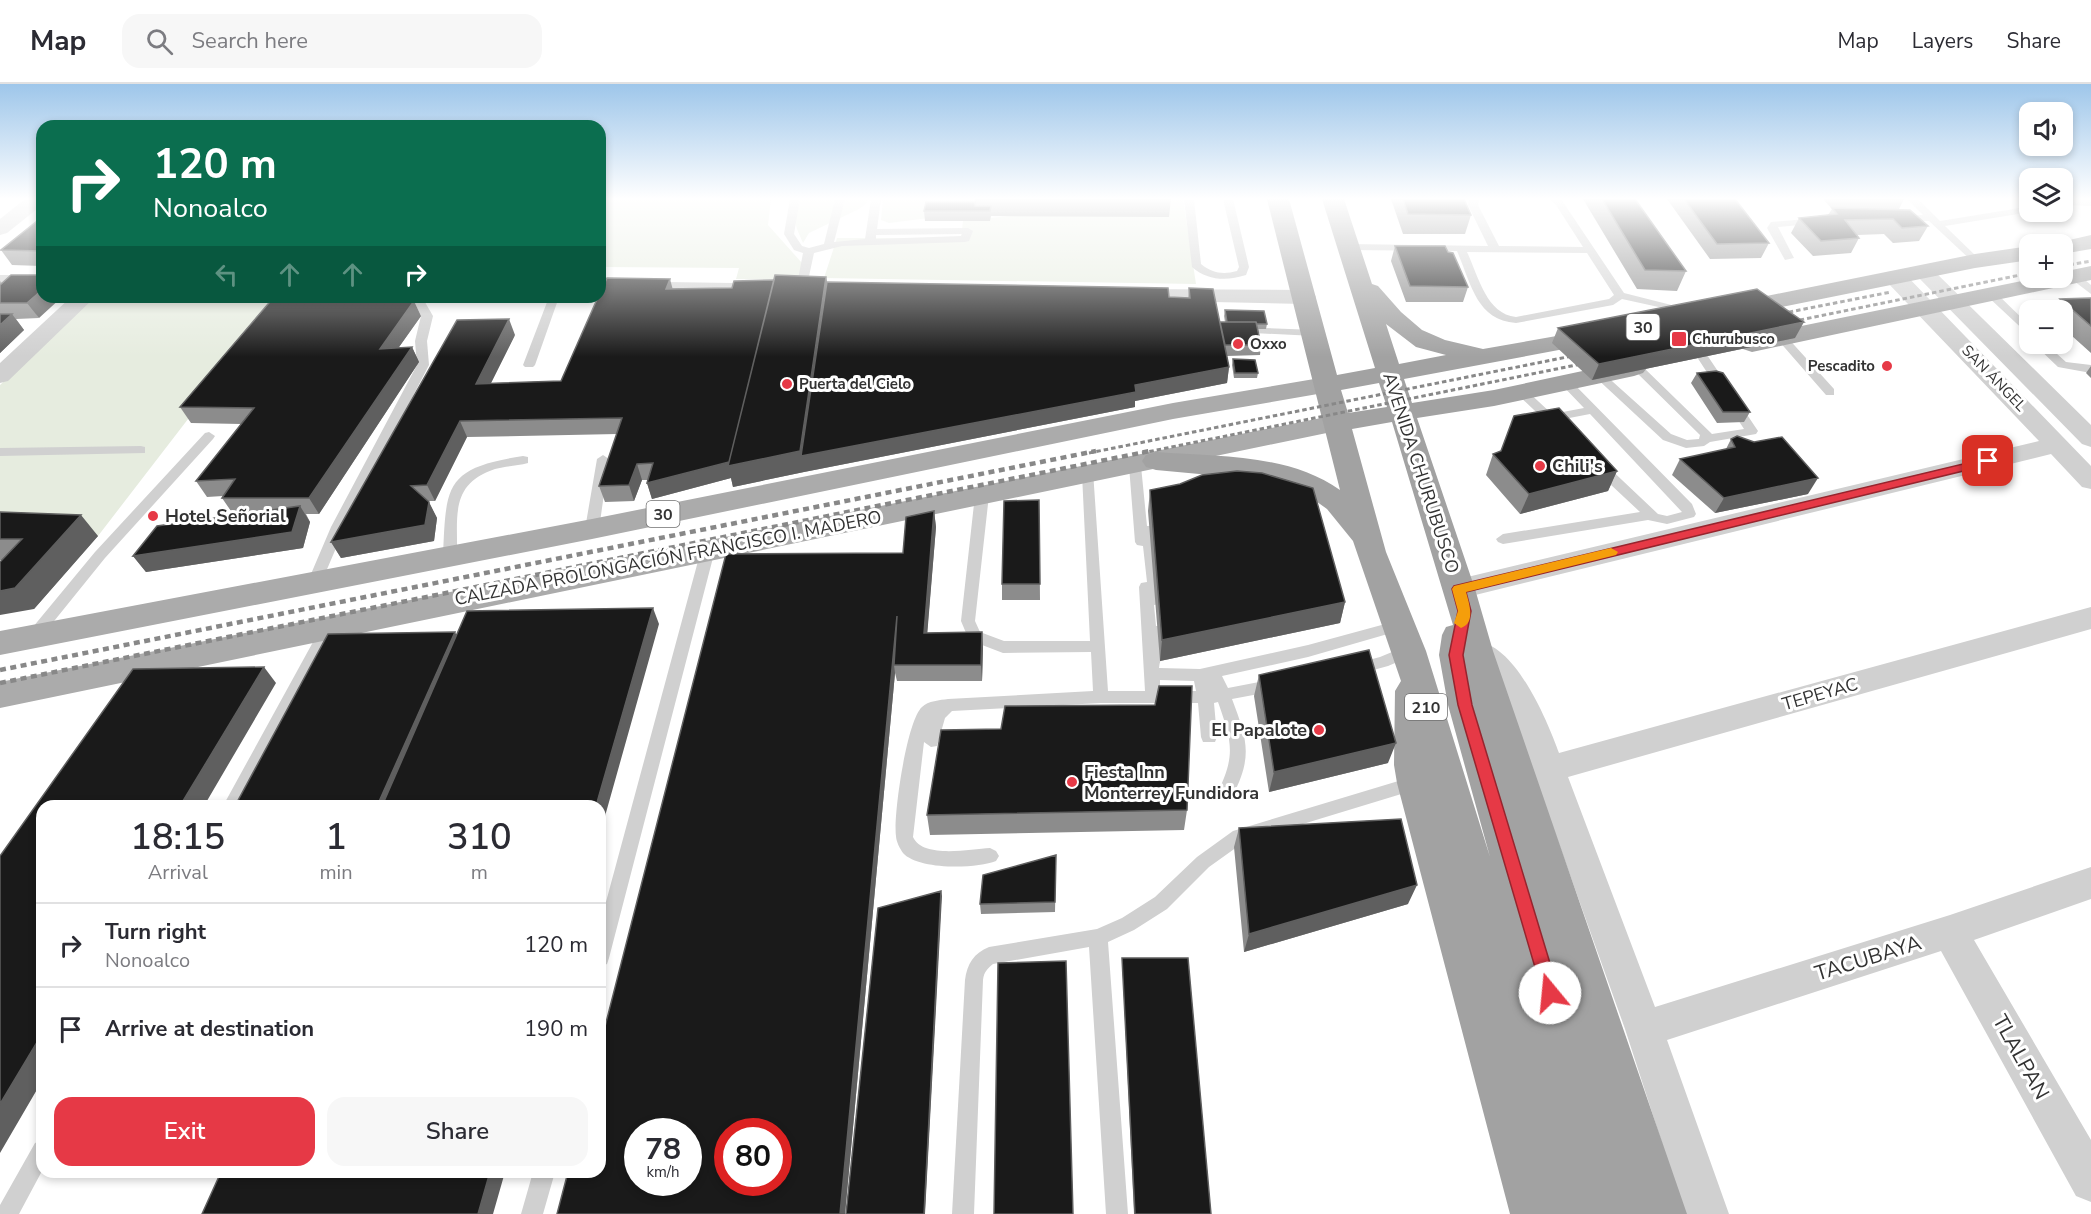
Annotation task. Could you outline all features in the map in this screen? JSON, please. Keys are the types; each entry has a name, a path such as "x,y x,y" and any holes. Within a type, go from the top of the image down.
{"highway":[{"name":"210","path":"1293,252 1371,552 1407,646 1512,991 1568,1214"},
{"name":"AVENIDA CHURUBUSCO","path":"1349,252 1403,414 1476,651 1586,988 1663,1214"},
{"name":"30","path":"1326,385 1543,346 1605,324 1895,278 1975,261 2019,255"},
{"path":"1359,279 1398,325 1416,338 1442,349 1473,352 1543,346"},
{"path":"1336,423 1403,414 1521,392 1927,309 1990,293 2085,280"},
{"path":"1146,464 1248,468 1280,472 1298,478 1341,505 1357,523 1371,552"},
{"path":"1461,600 1456,655 1465,705 1615,1214"},
{"path":"1407,646 1414,783 1534,1214"}],"main road":[{"name":"30","path":"0,643 592,529 1173,411 1326,385"},
{"name":"CALZADA PROLONGACIÓN FRANCISCO I. MADERO","path":"0,695 329,626 1146,464 1336,423"}],"street":[{"name":"SAN ÁNGEL","path":"1924,272 1957,302 2091,438"},
{"name":"SAN ÁNGEL","path":"1895,278 2091,481"},
{"path":"0,281 36,281"},
{"path":"606,287 754,289"},
{"path":"777,290 825,290"},
{"path":"1112,294 1231,301 1305,297"},
{"path":"0,376 78,303"},
{"path":"1461,600 2057,444"},
{"name":"TEPEYAC","path":"1548,769 2091,618"},
{"path":"1476,651 1504,675 1529,715 1644,1029 1707,1214"},
{"name":"TACUBAYA","path":"1644,1029 1950,932 2091,883"},
{"name":"TLALPAN","path":"1950,932 2091,1181"}],"lane":[{"path":"801,290 809,252"},
{"path":"1195,252 1196,265 1203,272 1215,276 1232,276 1242,273 1244,267 1240,252"},
{"path":"1462,252 1488,309 1494,315 1516,320 1605,324 1613,302 1620,295"},
{"path":"1591,252 1620,295 1695,313"},
{"path":"1785,252 1789,258"},
{"path":"1966,252 1975,261"},
{"path":"1990,293 2019,322"},
{"path":"315,581 338,527 423,365 421,341 427,315 420,303"},
{"path":"529,365 552,303"},
{"path":"1236,329 1315,333"},
{"path":"1782,338 1830,392"},
{"path":"2051,354 2062,364 2091,369"},
{"path":"1670,360 1707,439"},
{"path":"1599,375 1667,437 1686,444 1752,431 1670,360"},
{"path":"1503,539 1650,515 1667,520 1687,515 1690,512 1566,383"},
{"path":"1521,392 1566,434"},
{"path":"1549,418 1593,410"},
{"path":"33,637 100,555 209,436"},
{"path":"0,452 141,450"},
{"path":"592,529 603,459"},
{"path":"1592,459 1650,515"},
{"path":"450,556 452,503 462,484 471,474 485,467 523,460"},
{"path":"1146,464 1153,698"},
{"path":"1088,474 1101,697"},
{"path":"982,495 968,621 974,636 1003,647 1098,646"},
{"path":"1151,669 1160,649 1160,642 1148,530 1189,530"},
{"path":"606,935 708,550"},
{"path":"234,800 329,626"},
{"path":"1151,669 1207,674 1308,651 1407,646"},
{"path":"1344,671 1383,662 1407,646"},
{"path":"1308,651 1319,667"},
{"path":"1207,674 1223,696 1239,755 1232,781 1225,794"},
{"path":"1207,674 1204,698 1209,737"},
{"path":"990,856 928,857 915,853 905,845 903,837 919,723 926,712 934,707 1101,697 1204,698 1291,682"},
{"path":"931,741 938,715 948,705"},
{"path":"963,1214 974,980 978,966 989,956 1098,938 1128,924 1161,903 1203,862 1239,836 1414,783"},
{"path":"1098,938 1117,1214"},
{"path":"7,1214 36,1161"},
{"path":"532,1214 541,1178"}],"shaded area":[{"path":"606,252 792,252 802,263 799,280 736,279 739,268 606,267"},
{"path":"833,252 1191,252 1196,284 824,278"},
{"path":"85,303 277,303 98,536 0,532 0,385"}],"building":[{"path":"1397,252 1453,253 1468,287 1410,286"},
{"path":"1634,252 1672,252 1686,271 1645,270"},
{"path":"11,275 36,275 36,295 27,303 0,303 0,285"},
{"name":"Puerta del Cielo","path":"775,275 826,277 800,451 728,466"},
{"path":"607,278 670,279 666,289 732,288 734,281 774,280 729,462 647,483 653,463 637,464 629,485 599,486 622,418 460,421 427,485 411,486 429,502 425,525 331,542 457,320 509,319 476,384 561,381 595,303 606,303"},
{"path":"827,282 1168,288 1169,297 1190,298 1189,288 1213,289 1229,367 1135,385 1136,392 801,456"},
{"path":"1757,289 1804,322 1599,364 1558,328"},
{"path":"2091,298 2091,326 2073,310 2073,300 2060,299"},
{"path":"269,303 413,303 380,349 412,347 309,498 222,498 235,479 196,481 254,408 180,407"},
{"path":"1225,310 1264,311 1267,324 1227,322"},
{"path":"0,314 12,314 0,325"},
{"path":"1220,322 1256,322 1261,345 1225,345"},
{"path":"1233,359 1255,360 1258,373 1235,373"},
{"path":"1716,371 1723,373 1750,412 1723,412 1697,373"},
{"path":"1559,408 1617,471 1529,494 1493,454 1501,451 1514,416"},
{"path":"1737,436 1754,442 1782,437 1818,478 1724,498 1680,459 1735,447 1731,439"},
{"path":"1237,471 1262,473 1313,488 1345,602 1162,640 1150,490 1180,484 1202,475"},
{"path":"1039,500 1040,584 1002,584 1004,501"},
{"path":"300,506 292,532 133,556 157,526"},
{"path":"934,511 924,633 982,632 981,665 894,665 897,616 840,1214 557,1214 566,1178 606,1178 606,1023 726,554 903,553 906,517"},
{"path":"0,512 81,515 15,588 0,591 0,562 22,539 0,539"},
{"path":"653,608 598,800 385,800 467,611"},
{"path":"455,632 380,800 238,800 328,634"},
{"name":"El Papalote","path":"1369,650 1396,743 1274,772 1259,675"},
{"path":"264,667 184,800 40,800 133,669"},
{"path":"1159,686 1192,686 1187,810 927,815 941,730 1001,729 1005,706 1155,705"},
{"path":"36,805 36,1044 0,1104 0,856"},
{"path":"1401,819 1417,885 1249,934 1239,828"},
{"path":"1056,855 1055,902 980,904 983,875"},
{"path":"941,891 924,1214 846,1214 878,908"},
{"path":"1122,958 1188,958 1211,1214 1135,1214"},
{"path":"1066,961 1073,1214 994,1214 998,963"},
{"path":"218,1178 488,1178 478,1214 202,1214"}],"railway":[{"path":"2073,264 2091,261"},
{"path":"1785,323 2019,275"},
{"path":"1774,315 1891,292"},
{"path":"1089,453 1582,354"},
{"path":"1142,453 1591,362"},
{"path":"0,670 1096,451"},
{"path":"0,683 1150,451"}],"slow traffic":[{"path":"1461,623 1464,611 1459,589 1611,552"}],"place":[{"name":"Churubusco","path":"1679,339"},
{"name":"Oxxo","path":"1238,344"},
{"name":"Pescadito","path":"1887,366"},
{"name":"Puerta del Cielo","path":"787,384"},
{"name":"Chili's","path":"1540,466"},
{"name":"Hotel Señorial","path":"153,516"},
{"name":"El Papalote","path":"1319,730"},
{"name":"Fiesta Inn Monterrey Fundidora","path":"1072,782"}],"route":[{"path":"1550,993 1465,705 1456,655 1464,611 1459,589 1988,461"}]}
